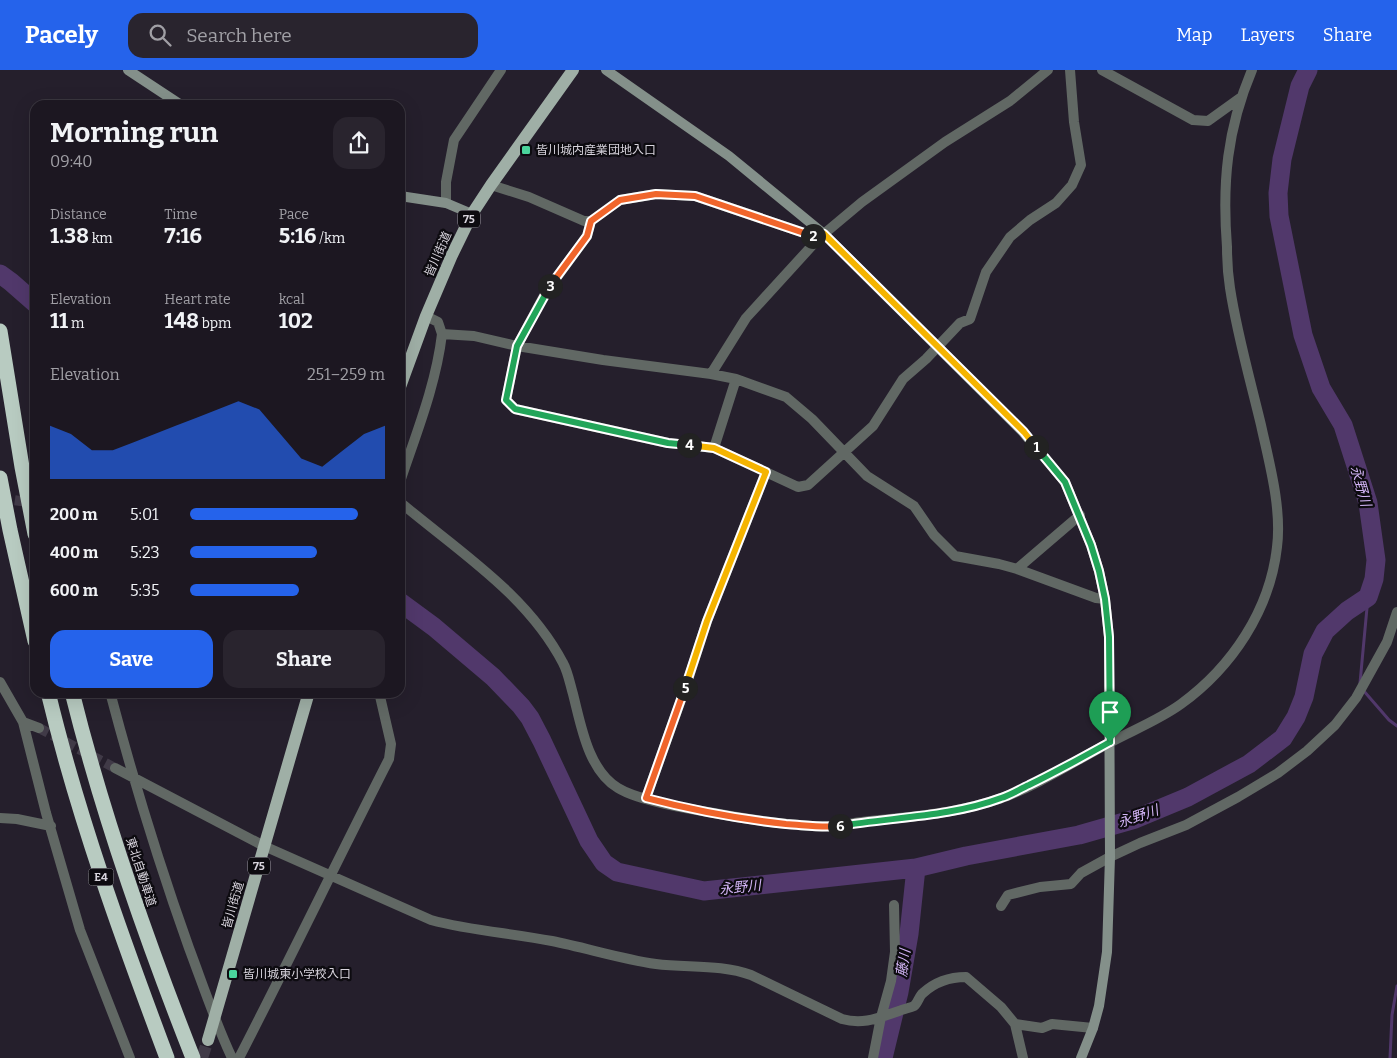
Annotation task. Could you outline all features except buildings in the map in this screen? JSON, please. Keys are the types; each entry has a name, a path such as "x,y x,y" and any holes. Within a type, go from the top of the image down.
{"highway":[{"path":"0,331 30,508"},
{"path":"0,478 30,619"},
{"name":"E4","path":"50,698 83,821 109,901 167,1058"},
{"name":"東北自動車道","path":"74,698 130,889 192,1055"}],"main road":[{"name":"皆川街道","path":"405,373 426,316 472,214 490,185 573,70"},
{"name":"皆川街道","path":"208,1040 307,698"}],"street":[{"path":"128,70 173,100"},
{"path":"446,203 446,182 454,140 501,70"},
{"path":"606,70 729,156 821,236 1030,439 1065,482 1080,515 1097,562 1105,599 1109,637 1110,853 1107,952 1099,1006 1093,1028 1081,1058"},
{"path":"711,374 746,318 821,236 862,202 945,142 1010,100 1048,70"},
{"path":"591,221 587,236 546,292 517,346 506,400 515,409 668,443 714,448 798,487 808,485 873,426 903,379 926,359 960,323 970,319 986,272 1010,237 1030,220 1056,203 1072,185 1081,166 1074,122 1070,70"},
{"path":"1102,70 1193,120 1208,121 1240,98"},
{"path":"405,506 483,570 531,615 565,666 587,743 596,765 607,779 620,789 646,798 750,820 834,826 914,817 1002,798 1110,748 1179,705 1202,688 1221,669 1237,650 1250,628 1263,601 1274,568 1278,542 1271,465 1242,350 1229,285 1225,221 1225,176 1232,128 1240,98 1252,70"},
{"path":"490,185 529,197 584,221 591,221 620,200 656,194 695,196 821,236"},
{"path":"405,197 446,203 472,214"},
{"path":"405,467 425,407 439,354 442,334 438,322 426,316"},
{"path":"442,334 474,336 517,346 603,360 711,374 736,380 786,397 812,419 866,476 914,506 934,535 955,556 1017,569 1096,598 1105,599"},
{"path":"714,448 736,380"},
{"path":"646,798 707,621 766,472"},
{"path":"1017,569 1080,515"},
{"path":"1000,906 1008,895 1040,887 1071,884 1081,873 1110,853 1186,825 1278,773 1307,752 1335,725 1356,698 1387,642 1397,612"},
{"path":"0,682 23,722 80,930 130,1058"},
{"path":"112,698 133,778 173,903 214,1019 232,1058"},
{"path":"240,1058 388,760 391,744 380,698"},
{"path":"23,722 39,728"},
{"path":"116,768 264,846 431,920 552,941 606,955 658,964 735,970 842,1019 854,1022 866,1022 914,1005 922,994 936,983 958,977 966,977 1001,1007 1015,1024 1023,1058"},
{"path":"0,818 17,819 51,826"},
{"path":"873,1058 881,1017 891,981 895,952 894,905"},
{"path":"1015,1024 1042,1028 1052,1024 1093,1028"}],"waterway":[{"name":"永野川","path":"405,606 434,627 493,677 521,706 530,718 542,741 589,841 604,863 617,872 704,891 916,868 966,856 1079,835 1135,819 1188,797 1249,764 1283,738 1296,717 1304,697 1313,654 1325,631 1347,611 1368,597 1374,579 1376,560 1368,503 1343,425 1321,388 1303,335 1279,216 1278,193 1282,159 1300,86 1308,70"},
{"name":"永野川","path":"0,274 30,299"},
{"path":"1360,683 1368,597"},
{"path":"1363,690 1389,720 1397,726"},
{"name":"藤川","path":"883,1058 899,992 909,934 916,868"},
{"path":"1390,1058 1392,1015 1397,986"}],"tunnel":[{"path":"0,498 30,502"},
{"path":"39,728 115,768"},
{"path":"202,1058 208,1040"}],"place":[{"name":"皆川城内産業団地入口","path":"526,150"},
{"name":"皆川城東小学校入口","path":"233,974"}],"route":[{"path":"656,194 695,196 819,238 824,234 1024,432 1065,482 1080,515 1099,571 1105,599 1109,637 1110,742 1066,767 1002,798 914,817 834,826 814,826 750,820 646,798 707,621 766,472 714,448 668,443 515,409 506,400 517,346 546,292 587,236 591,221 620,200 656,194"}]}
